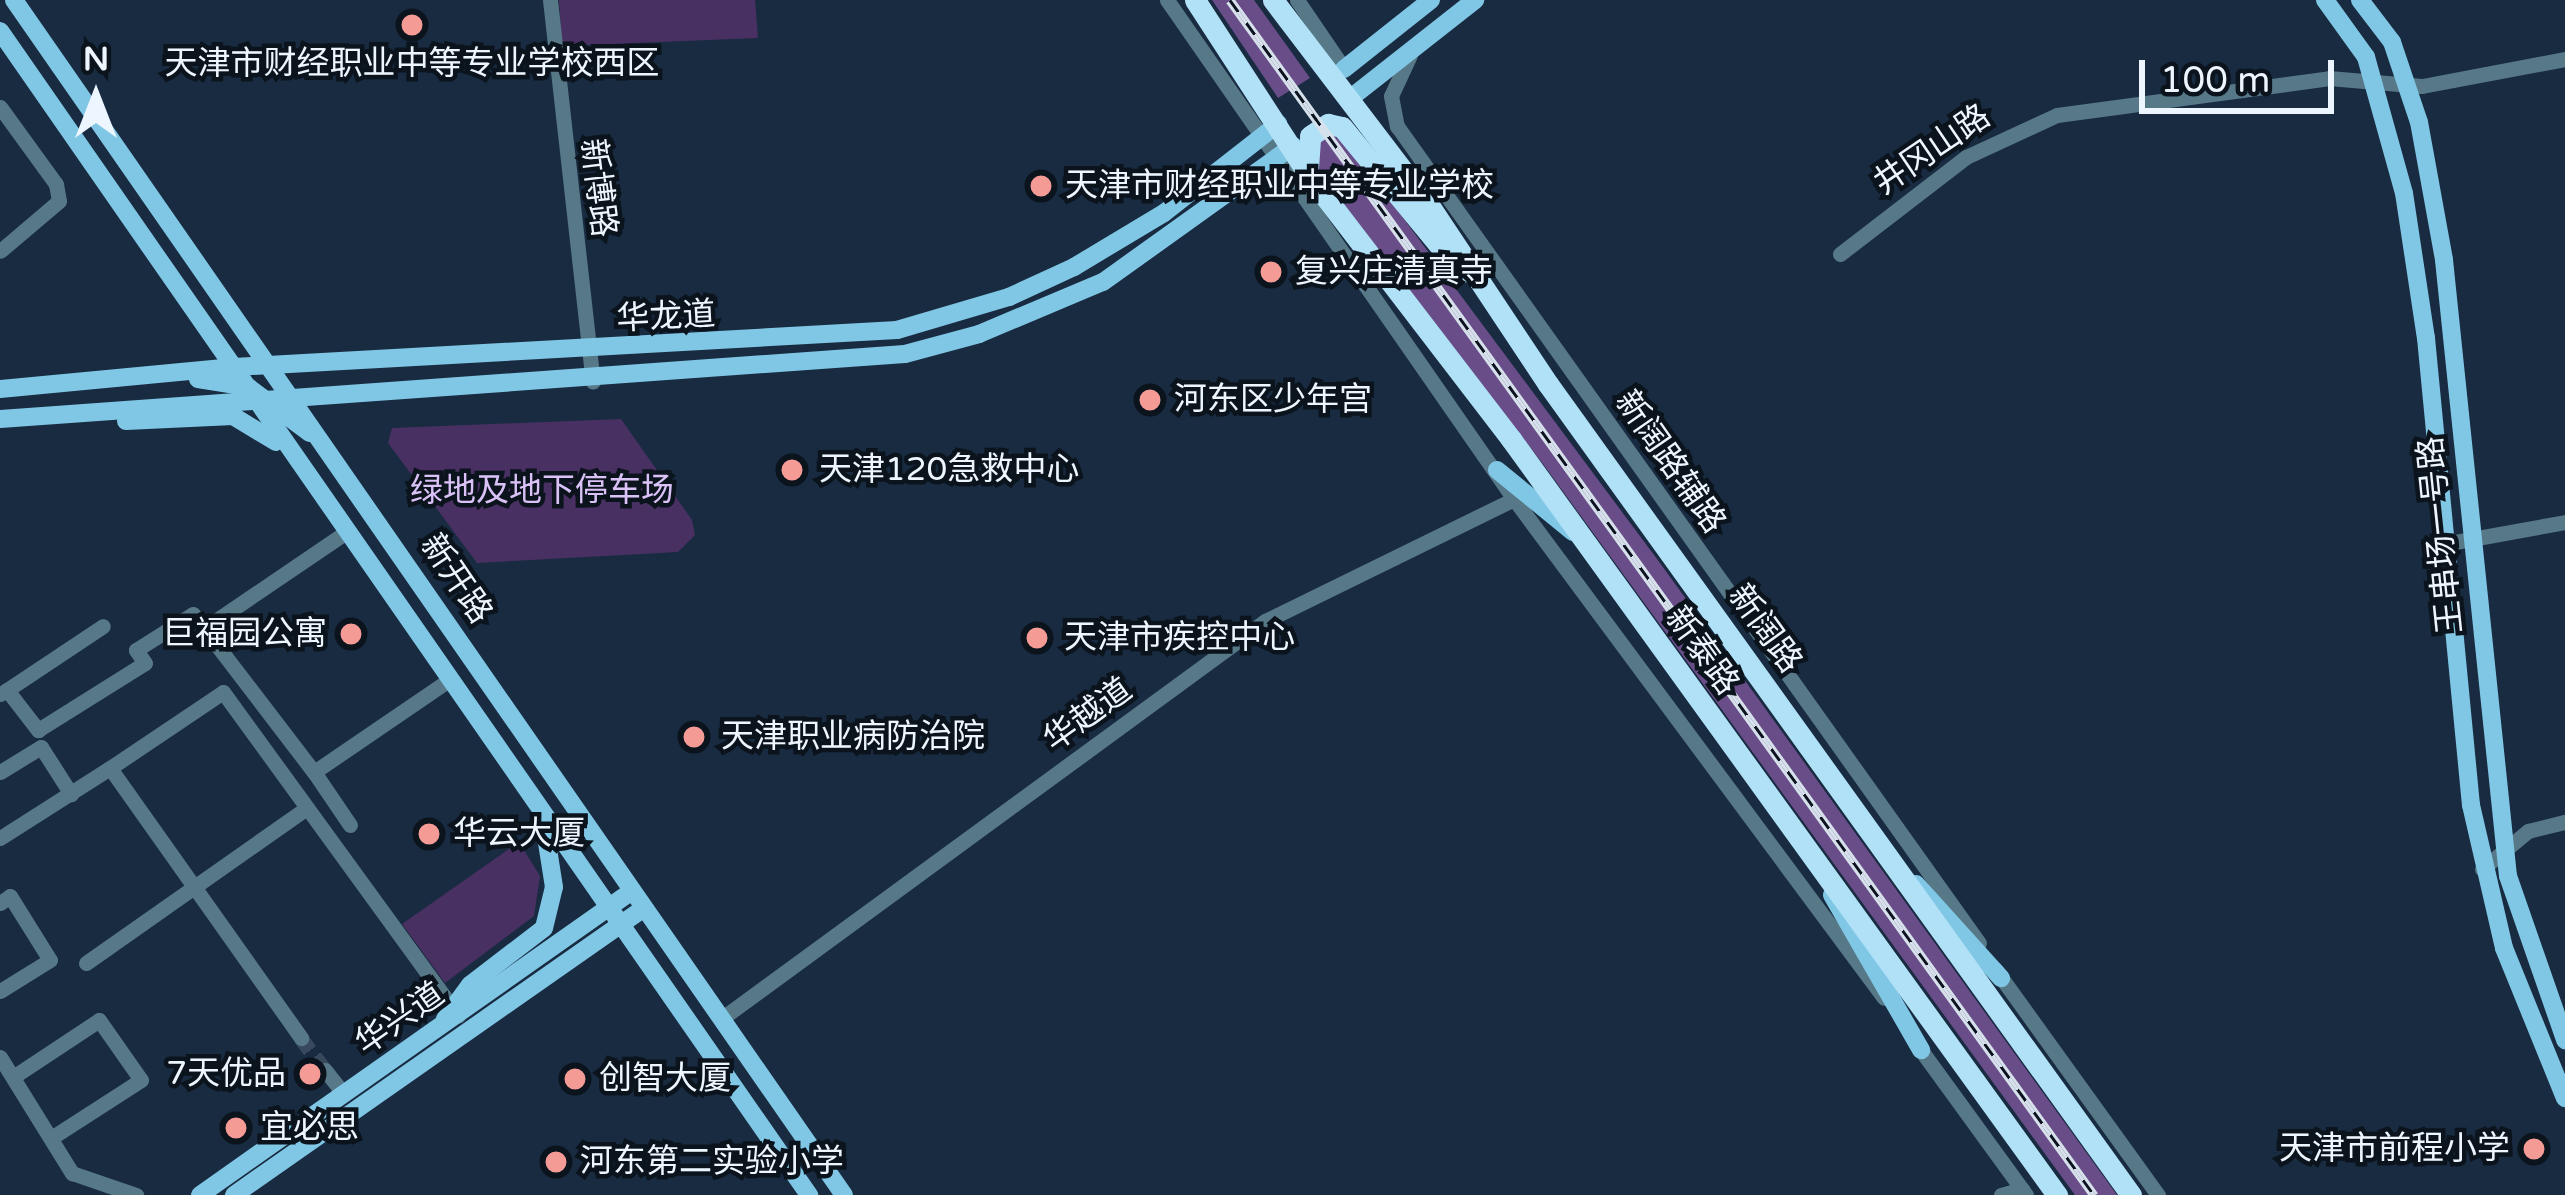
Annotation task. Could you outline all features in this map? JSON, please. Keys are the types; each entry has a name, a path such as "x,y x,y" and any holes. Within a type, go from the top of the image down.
{"highway":[{"name":"新泰路","path":"1195,0 1275,143 1310,177 1578,536 2057,1195"},
{"name":"新阔路","path":"1273,0 1427,202 1491,302 1892,861 1993,986 2131,1195"},
{"path":"1310,177 1310,136 1328,124 1342,127 1491,302"}],"main road":[{"name":"新开路","path":"14,0 293,394 844,1195"},
{"path":"1344,69 1431,0"},
{"path":"1348,100 1475,0"},
{"name":"王串场一号路","path":"2325,0 2366,57 2389,135"},
{"name":"王串场一号路","path":"2360,0 2381,25 2408,83 2444,260 2505,849 2526,940 2565,1040"},
{"name":"新开路","path":"0,31 256,393 345,532 536,806 607,921 809,1195"},
{"name":"王串场一号路","path":"2375,81 2415,258 2482,868 2504,948 2565,1098"},
{"name":"华龙道","path":"0,389 272,364 838,338 970,310 1040,284 1133,234 1275,143"},
{"path":"127,377 293,394 593,382 862,362 979,334 1103,281 1275,143"},
{"path":"0,419 256,393 338,459"},
{"path":"0,419 58,426 233,416 263,430 304,471"},
{"path":"1497,470 1578,536"},
{"path":"455,1011 544,928 553,872 536,806"},
{"path":"597,839 607,921 677,955"},
{"path":"1816,864 1921,1050"},
{"name":"华兴道","path":"235,1195 607,921 632,891"},
{"name":"华兴道","path":"607,921 644,908"},
{"name":"华兴道","path":"200,1195 440,1028 455,1011 554,958"}],"street":[{"name":"新博路","path":"550,0 593,382"},
{"path":"1167,0 1275,143 1514,499 2024,1192 2001,1195"},
{"path":"1297,0 1344,69"},
{"name":"新阔路辅路","path":"1416,46 1394,83 1393,118 1993,986 2158,1195"},
{"name":"井冈山路","path":"1839,252 1951,163 2038,116 2322,72 2408,83 2565,56"},
{"path":"0,107 56,184 59,202 0,251"},
{"path":"1427,202 1519,301"},
{"name":"华越道","path":"722,1019 1265,621 1514,499"},
{"path":"2444,544 2565,522"},
{"path":"205,628 345,532"},
{"path":"103,626 3,692 38,730 146,663 136,650 193,614 350,825"},
{"path":"314,772 449,680"},
{"path":"0,838 223,692 304,810 455,1011"},
{"path":"0,772 41,747 71,794"},
{"path":"110,768 302,1038"},
{"path":"86,963 304,810"},
{"path":"2482,868 2528,831 2565,822"},
{"path":"0,902 10,896 50,960 0,991"},
{"path":"51,1138 141,1080 99,1020 4,1065 72,1173 136,1195"},
{"path":"325,1070 344,1094"}],"green space":[{"path":"559,0 755,0 758,38 562,46"},
{"name":"绿地及地下停车场","path":"621,419 692,520 695,535 678,552 477,563 388,443 392,428"},
{"path":"519,842 540,876 534,916 445,983 402,924"}],"shaded area":[{"path":"1212,0 1254,0 1310,78 1278,98"},
{"path":"1329,133 1348,144 1660,563 2117,1195 2075,1195 1543,464 1317,169 1313,146"}],"tunnel":[{"path":"301,1038 325,1070"}],"railway":[{"path":"1230,0 2094,1195"}],"place":[{"name":"天津市财经职业中等专业学校西区","path":"412,25"},
{"name":"天津市财经职业中等专业学校","path":"1041,186"},
{"name":"复兴庄清真寺","path":"1271,272"},
{"name":"河东区少年宫","path":"1150,400"},
{"name":"天津120急救中心","path":"792,470"},
{"name":"巨福园公寓","path":"351,634"},
{"name":"天津市疾控中心","path":"1037,638"},
{"name":"天津职业病防治院","path":"694,737"},
{"name":"华云大厦","path":"429,834"},
{"name":"7天优品","path":"310,1074"},
{"name":"创智大厦","path":"575,1079"},
{"name":"宜必思","path":"236,1128"},
{"name":"天津市前程小学","path":"2534,1149"},
{"name":"河东第二实验小学","path":"556,1162"}]}
